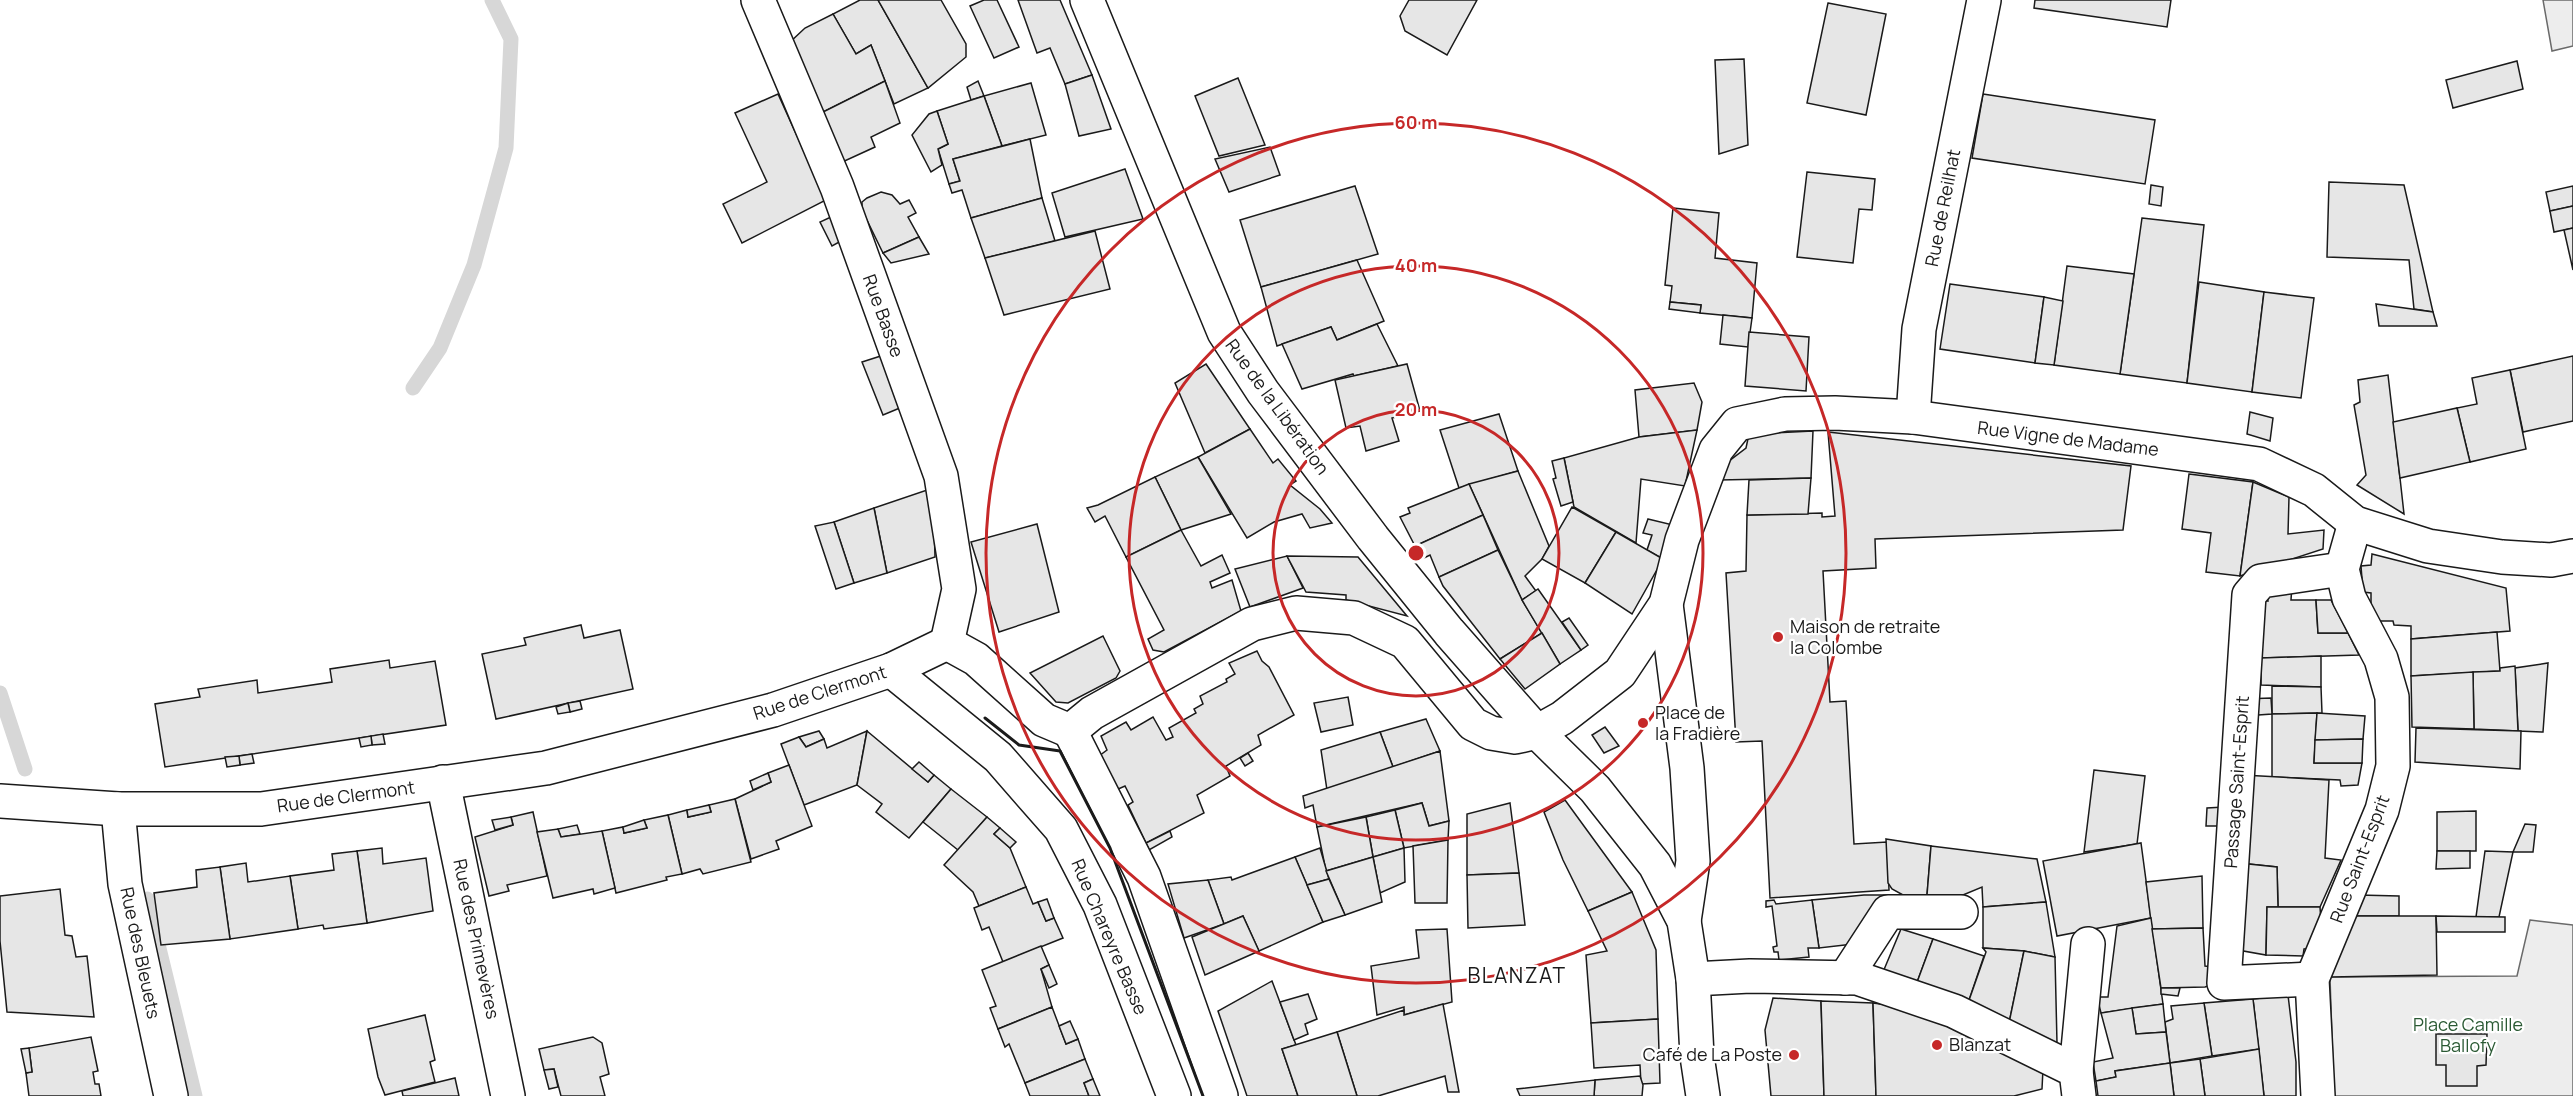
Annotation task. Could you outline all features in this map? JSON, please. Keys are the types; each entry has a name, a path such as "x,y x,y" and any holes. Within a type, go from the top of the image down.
{"street":[{"name":"Rue Basse","path":"758,0 837,188 941,476 959,590 947,643"},
{"name":"Rue de la Libération","path":"1087,0 1224,332 1263,392 1373,538 1449,632 1537,732"},
{"name":"Rue de Reilhat","path":"1913,417 1919,329 1984,0"},
{"name":"Rue Vigne de Madame","path":"1666,604 1683,540 1716,450 1737,424 1785,414 1835,413 1913,417 2259,464 2314,490 2355,523 2439,548 2502,557 2551,560 2573,556"},
{"name":"Rue Saint-Esprit","path":"2318,1096 2312,979 2382,810 2393,766 2392,697 2381,659 2349,598 2342,568 2355,523"},
{"name":"Passage Saint-Esprit","path":"2312,979 2224,983 2249,595 2261,580 2342,568"},
{"path":"1070,731 1092,713 1252,624 1296,613 1354,618 1406,642 1473,724 1491,733 1515,736 1537,732 1562,718 1620,673 1666,604"},
{"path":"1666,604 1687,768 1693,861 1684,921 1693,979 1697,1056 1703,1096"},
{"name":"Rue de Clermont","path":"0,801 118,809 261,809 546,768 772,710 891,670 947,643"},
{"path":"947,643 976,659 1044,720 1070,731 1144,877 1221,1096"},
{"name":"Rue Chareyre Basse","path":"891,670 998,758 1061,829 1100,905 1174,1096"},
{"path":"1537,732 1595,789 1655,865 1684,921"},
{"name":"Rue des Primevères","path":"443,782 508,1096"},
{"name":"Rue des Bleuets","path":"118,809 125,884 171,1096"},
{"path":"1845,978 1888,912 1960,912"},
{"path":"1693,979 1750,976 1857,978 1954,1011 2077,1083 2088,944"}],"shaded area":[{"path":"2543,0 2573,0 2573,46 2552,51"},
{"name":"Place Camille Ballofy","path":"2530,920 2573,925 2573,1096 2334,1096 2330,977 2517,976"}],"building":[{"path":"860,0 878,0 928,88 894,104 871,45 856,54 833,14"},
{"path":"878,0 941,0 966,44 966,57 928,88"},
{"path":"984,0 997,0 1019,47 994,58 970,6"},
{"path":"1018,0 1060,0 1092,75 1065,84 1050,48 1037,53"},
{"path":"1409,0 1477,0 1447,55 1405,31 1400,16"},
{"path":"2035,0 2171,0 2167,27 2034,8"},
{"path":"1828,3 1886,14 1866,115 1807,103"},
{"path":"833,14 856,54 871,45 885,81 817,115 788,44 805,28"},
{"path":"1744,59 1748,145 1719,154 1715,60"},
{"path":"2517,61 2523,89 2453,108 2446,80"},
{"path":"1092,75 1111,129 1079,136 1065,84"},
{"path":"1238,78 1265,145 1219,156 1195,96"},
{"path":"885,81 900,123 871,137 875,147 838,164 817,115"},
{"path":"978,81 984,96 971,100 967,87"},
{"path":"1031,83 1046,135 1002,146 984,96"},
{"path":"778,94 826,200 742,243 723,204 767,182 735,113"},
{"path":"1983,94 2155,120 2145,184 1972,158"},
{"path":"984,96 1002,146 953,159 960,181 949,184 938,149 948,144 937,111"},
{"path":"937,111 948,144 938,149 942,165 931,172 912,135 929,114"},
{"path":"1030,139 1042,198 971,218 962,190 952,193 949,184 960,181 953,159"},
{"path":"1270,147 1280,175 1229,192 1215,159"},
{"path":"1125,169 1143,219 1065,237 1052,193"},
{"path":"1807,172 1875,179 1872,210 1859,209 1853,263 1797,257"},
{"path":"2329,182 2404,185 2433,312 2414,309 2409,260 2327,257"},
{"path":"2151,185 2163,187 2161,206 2149,204"},
{"path":"1355,186 1378,254 1261,287 1240,220"},
{"path":"2573,186 2573,206 2550,211 2546,192"},
{"path":"881,192 892,195 900,204 909,200 916,213 908,217 919,237 883,253 862,210 862,202"},
{"path":"1042,198 1055,241 985,258 971,218"},
{"path":"2573,206 2573,228 2554,232 2550,211"},
{"path":"1673,208 1719,213 1715,258 1757,263 1752,318 1700,313 1701,305 1670,302 1672,286 1665,285"},
{"path":"833,216 843,240 832,246 820,222"},
{"path":"2142,218 2204,225 2187,383 2120,374"},
{"path":"2573,228 2573,270 2564,230"},
{"path":"1095,231 1110,289 1004,315 985,258"},
{"path":"919,237 929,254 891,263 883,253"},
{"path":"1357,260 1384,321 1337,340 1331,327 1277,346 1261,287"},
{"path":"2067,266 2134,274 2120,374 2054,365"},
{"path":"2199,282 2264,292 2252,392 2187,383"},
{"path":"1950,284 2044,297 2035,363 1940,349"},
{"path":"2264,292 2314,298 2301,398 2252,392"},
{"path":"2044,297 2063,301 2054,365 2035,363"},
{"path":"1670,302 1701,305 1700,313 1669,309"},
{"path":"2376,304 2433,312 2437,326 2379,326"},
{"path":"1723,315 1752,318 1748,347 1720,344"},
{"path":"1377,324 1398,366 1354,376 1353,374 1302,389 1282,344 1331,327 1337,340"},
{"path":"1749,332 1809,337 1806,391 1745,386"},
{"path":"887,354 907,405 883,415 862,362"},
{"path":"2573,356 2573,421 2523,432 2510,370"},
{"path":"1206,364 1250,429 1205,453 1175,383"},
{"path":"1407,364 1420,411 1392,418 1399,441 1366,451 1360,426 1346,428 1335,380"},
{"path":"2510,370 2526,449 2470,462 2457,408 2477,404 2472,378"},
{"path":"2388,375 2404,514 2357,485 2366,475 2354,405 2360,402 2358,380"},
{"path":"1694,383 1702,402 1697,430 1639,437 1635,390"},
{"path":"2457,408 2470,462 2400,478 2393,422"},
{"path":"2250,412 2273,418 2270,441 2247,434"},
{"path":"1499,414 1518,471 1459,488 1440,430"},
{"path":"1250,429 1273,463 1278,459 1296,481 1290,485 1320,509 1332,523 1310,528 1302,514 1274,522 1247,538 1198,457"},
{"path":"1697,430 1685,486 1641,479 1636,543 1574,507 1564,458 1639,437"},
{"path":"1813,431 1811,478 1719,480 1720,468 1746,448 1749,434"},
{"name":"Maison de retraite la Colombe","path":"1828,432 2131,466 2123,530 1875,539 1876,568 1823,571 1830,702 1846,701 1854,844 1887,842 1889,890 1770,898 1762,741 1736,742 1726,573 1746,571 1747,515 1822,513 1822,517 1835,516"},
{"path":"1198,457 1231,514 1181,530 1155,477"},
{"path":"1564,458 1573,502 1561,506 1553,479 1556,478 1552,461"},
{"path":"1518,471 1549,546 1542,559 1525,576 1536,591 1522,600 1469,484"},
{"path":"2189,474 2253,482 2240,576 2206,572 2211,533 2182,529"},
{"path":"1155,477 1181,530 1126,557 1105,516 1095,522 1087,508 1098,505"},
{"path":"1811,478 1808,514 1747,515 1749,480"},
{"path":"2253,482 2289,497 2288,534 2324,530 2323,549 2240,576"},
{"path":"1469,484 1483,515 1415,546 1400,517 1410,513 1408,508"},
{"path":"933,488 935,557 887,573 874,508"},
{"path":"1572,507 1616,532 1585,583 1542,559"},
{"path":"874,508 887,573 854,583 834,522"},
{"path":"1483,515 1498,550 1439,577 1430,555 1422,559 1415,546"},
{"path":"1648,519 1673,525 1663,559 1647,550 1652,535 1643,533"},
{"path":"834,522 854,583 836,589 815,526"},
{"path":"1037,524 1059,612 999,632 971,542"},
{"path":"1181,530 1201,566 1222,555 1230,573 1210,582 1212,588 1232,580 1241,611 1164,652 1153,650 1148,639 1164,630 1126,557"},
{"path":"1616,532 1663,559 1632,614 1585,583"},
{"path":"1498,550 1522,600 1542,633 1500,659 1443,586 1439,577"},
{"path":"2372,554 2506,588 2510,631 2411,639 2411,626 2394,625 2393,621 2371,621 2371,593 2363,592 2361,566 2371,565"},
{"path":"1287,556 1303,588 1250,607 1235,569"},
{"path":"1287,556 1358,557 1407,616 1346,600 1346,595 1306,592"},
{"path":"2292,585 2291,600 2316,600 2318,633 2348,633 2359,655 2261,658 2260,601 2268,601 2266,591"},
{"path":"1538,589 1581,650 1560,664 1522,600"},
{"path":"2316,600 2331,600 2348,633 2318,633"},
{"path":"1569,618 1588,645 1581,650 1562,622"},
{"path":"581,625 584,638 620,630 633,689 496,719 482,654 526,645 524,638"},
{"path":"2497,632 2500,671 2411,676 2411,639"},
{"path":"1542,633 1560,664 1525,689 1500,659"},
{"path":"1103,636 1120,671 1116,678 1068,703 1056,702 1030,673"},
{"path":"1257,651 1262,661 1269,667 1294,715 1258,735 1261,745 1226,766 1230,776 1197,795 1204,813 1146,843 1128,805 1133,802 1125,786 1116,790 1099,756 1107,750 1101,736 1126,722 1131,730 1153,717 1166,740 1173,737 1169,728 1196,713 1194,709 1203,704 1200,696 1227,682 1226,679 1235,674 1229,663"},
{"path":"2321,656 2321,687 2261,685 2261,658"},
{"path":"389,660 390,668 435,661 446,725 165,767 155,704 200,697 198,689 257,680 258,693 332,682 330,669"},
{"path":"2548,663 2543,732 2518,731 2515,668"},
{"path":"2515,666 2518,731 2474,729 2473,672 2500,671 2500,668"},
{"path":"2473,672 2474,729 2412,727 2411,676"},
{"path":"2272,686 2321,687 2322,713 2272,714"},
{"path":"1348,697 1353,725 1321,732 1314,703"},
{"path":"2271,698 2272,714 2244,716 2244,699"},
{"path":"580,701 582,709 570,712 568,703"},
{"path":"568,703 570,712 558,714 556,707"},
{"path":"2317,713 2314,763 2362,763 2358,785 2341,786 2340,780 2272,777 2272,714"},
{"path":"2317,713 2365,716 2363,739 2315,740"},
{"path":"1426,719 1440,751 1393,767 1380,732"},
{"path":"1605,727 1619,746 1604,753 1592,735"},
{"path":"2416,728 2521,731 2520,769 2415,762"},
{"path":"819,731 824,739 806,747 799,737"},
{"path":"867,731 857,785 804,805 781,744 799,737 806,747 824,739 827,748"},
{"path":"867,731 928,782 934,775 951,789 909,838 876,812 882,804 857,785"},
{"path":"1380,732 1393,767 1327,790 1321,750"},
{"path":"383,734 385,744 372,745 371,736"},
{"path":"371,736 372,745 361,747 359,738"},
{"path":"2363,739 2362,763 2314,763 2315,740"},
{"path":"1440,751 1449,821 1429,826 1422,803 1317,827 1313,805 1305,808 1303,796"},
{"path":"1248,753 1253,761 1245,766 1240,758"},
{"path":"252,754 254,763 240,765 239,756"},
{"path":"239,756 240,765 227,767 225,757"},
{"path":"919,762 934,775 928,782 912,769"},
{"path":"789,765 812,826 776,841 779,849 751,859 735,799 771,782 768,773"},
{"path":"2094,770 2145,776 2137,844 2084,852"},
{"path":"768,773 771,782 753,790 750,781"},
{"path":"2243,775 2329,780 2325,858 2341,860 2320,907 2278,907 2277,867 2239,863"},
{"path":"951,789 987,817 958,850 923,822"},
{"path":"735,799 751,862 703,874 700,869 682,874 668,815 687,810 688,817 711,812 709,805"},
{"path":"1565,800 1632,892 1588,911 1563,860 1544,812"},
{"path":"1422,803 1429,826 1449,821 1448,840 1404,848 1395,810"},
{"path":"1510,803 1519,873 1467,875 1467,814"},
{"path":"709,805 711,812 688,817 687,810"},
{"path":"2224,807 2224,826 2206,826 2207,808"},
{"path":"1395,810 1404,848 1373,857 1366,817"},
{"path":"2476,811 2476,851 2437,851 2437,812"},
{"path":"533,812 547,876 507,885 509,891 489,896 475,837 513,825 511,817"},
{"path":"668,815 682,874 616,893 602,831 623,827 624,833 647,828 644,820"},
{"path":"511,817 513,825 495,830 492,820"},
{"path":"987,817 1000,828 994,834 1010,848 1026,887 979,906 973,892 944,865"},
{"path":"1366,817 1373,857 1326,871 1317,827"},
{"path":"644,820 647,828 624,833 623,827"},
{"path":"2525,824 2536,825 2533,852 2513,852"},
{"path":"577,825 580,834 561,837 558,829"},
{"path":"1000,828 1016,842 1010,848 994,834"},
{"path":"558,829 561,837 602,831 615,888 594,894 593,889 553,898 537,832"},
{"path":"1170,831 1172,837 1149,850 1146,843"},
{"path":"1886,839 1931,846 1927,895 1903,895 1892,889 1888,883"},
{"path":"1448,840 1447,903 1415,903 1413,846"},
{"path":"2141,843 2151,918 2057,936 2043,861"},
{"path":"1931,846 2037,859 2046,902 1983,907 1982,887 1963,895 1927,895"},
{"path":"382,848 383,864 426,858 433,911 367,923 357,851"},
{"path":"1320,848 1329,879 1307,885 1295,857"},
{"path":"1404,848 1405,882 1380,893 1373,857"},
{"path":"357,851 367,923 324,929 323,925 298,929 290,876 334,870 332,854"},
{"path":"2437,851 2470,851 2470,868 2436,869"},
{"path":"2485,851 2513,852 2499,917 2476,917"},
{"path":"1295,857 1323,922 1259,951 1243,916 1224,924 1208,880 1231,877 1232,880"},
{"path":"1373,857 1382,902 1345,915 1326,871"},
{"path":"246,863 248,882 290,876 298,929 230,939 220,867"},
{"path":"2239,863 2277,867 2278,907 2267,907 2266,955 2238,950"},
{"path":"220,867 230,939 161,945 154,893 197,887 196,870"},
{"path":"1519,873 1525,925 1468,928 1467,875"},
{"path":"2202,876 2203,928 2152,929 2146,882"},
{"path":"1329,879 1345,915 1323,922 1307,885"},
{"path":"1208,880 1224,924 1184,938 1168,884"},
{"path":"1026,887 1033,904 1038,902 1046,921 1054,918 1063,938 1003,962 989,927 982,930 974,908"},
{"path":"60,889 65,935 72,936 76,957 87,956 94,1017 7,1012 0,941 0,896"},
{"path":"1632,892 1656,950 1658,1019 1591,1023 1586,955 1607,951 1588,911"},
{"path":"1888,895 1862,943 1819,948 1812,900"},
{"path":"2358,895 2399,896 2399,916 2348,916"},
{"path":"1047,899 1054,918 1046,921 1038,902"},
{"path":"1774,900 1776,904 1812,900 1819,948 1808,948 1809,957 1779,960 1778,952 1774,952 1773,947 1777,946 1772,906 1766,907 1766,901"},
{"path":"2046,902 2055,957 2024,951 1983,948 1983,907"},
{"path":"2267,907 2320,907 2322,937 2316,948 2304,949 2303,956 2266,955"},
{"path":"1243,916 1259,951 1205,975 1192,937"},
{"path":"2348,916 2436,916 2437,975 2330,977"},
{"path":"2436,916 2505,917 2505,932 2437,932"},
{"path":"2151,918 2163,1004 2101,1013 2097,997 2108,997 2117,926"},
{"path":"2203,928 2205,966 2214,967 2214,984 2205,987 2161,988 2152,929"},
{"path":"1447,929 1452,1002 1404,1015 1404,1007 1377,1015 1371,966 1419,958 1416,930"},
{"path":"1901,929 1933,939 1916,985 1883,972"},
{"path":"1933,939 1984,956 1967,1006 1916,985"},
{"path":"1041,946 1049,965 1041,969 1052,1007 998,1029 990,1008 996,1006 982,970"},
{"path":"1983,948 2024,951 2009,1023 1967,1006 1986,952"},
{"path":"2024,951 2055,957 2057,1043 2009,1023"},
{"path":"1049,965 1057,984 1049,988 1041,969"},
{"path":"1272,981 1296,1045 1282,1049 1298,1096 1247,1096 1218,1011"},
{"path":"2161,988 2180,988 2178,996 2161,994"},
{"path":"1308,994 1317,1019 1305,1024 1308,1034 1294,1040 1280,1002"},
{"path":"2288,995 2296,1062 2296,1096 2264,1096 2253,999"},
{"path":"1773,998 1821,1001 1824,1096 1771,1096 1765,1030"},
{"path":"2253,999 2259,1049 2212,1056 2204,1003"},
{"path":"1821,1001 1873,1003 1876,1096 1824,1096"},
{"name":"Blanzat","path":"1873,1003 1902,1007 1955,1021 2043,1069 2042,1089 2014,1096 1876,1096"},
{"path":"2204,1003 2212,1056 2170,1063 2165,1022 2173,1019 2171,1006"},
{"path":"1443,1004 1459,1092 1448,1092 1445,1076 1378,1096 1357,1096 1337,1032 1404,1010 1404,1015"},
{"path":"2163,1004 2166,1032 2136,1034 2132,1008"},
{"path":"1052,1007 1066,1044 1078,1039 1085,1059 1025,1083 1009,1044 1005,1047 998,1029"},
{"path":"2132,1008 2136,1034 2166,1032 2170,1063 2115,1071 2116,1077 2096,1081 2093,1062 2113,1058 2101,1013"},
{"path":"425,1015 435,1060 430,1062 435,1082 385,1095 378,1077 368,1029"},
{"path":"1658,1019 1660,1083 1641,1084 1640,1065 1594,1068 1591,1023"},
{"path":"1070,1021 1078,1039 1066,1044 1059,1026"},
{"path":"1337,1032 1357,1096 1298,1096 1282,1049"},
{"path":"2436,1034 2487,1034 2486,1065 2477,1066 2477,1086 2446,1086 2446,1065 2436,1065"},
{"path":"91,1037 98,1071 93,1072 95,1084 99,1084 101,1096 29,1096 26,1073 32,1072 29,1048"},
{"path":"593,1037 602,1043 609,1074 600,1077 605,1096 561,1096 554,1069 544,1070 539,1049"},
{"path":"29,1048 32,1072 26,1073 21,1049"},
{"path":"2259,1049 2264,1096 2205,1096 2200,1059"},
{"path":"1085,1059 1093,1079 1084,1083 1089,1096 1030,1096 1025,1083"},
{"path":"2200,1059 2205,1096 2174,1096 2170,1063"},
{"path":"2170,1063 2174,1096 2098,1096 2096,1081 2116,1077 2115,1071"},
{"path":"554,1069 558,1087 549,1089 544,1070"},
{"path":"1640,1076 1643,1085 1642,1096 1594,1096 1595,1080"},
{"path":"455,1078 459,1096 403,1096 402,1091"},
{"path":"1093,1079 1100,1096 1089,1096 1084,1083"},
{"path":"1595,1080 1594,1096 1520,1096 1517,1089"}],"waterway":[{"path":"413,388 440,348 474,265 506,148 511,39 492,0"},
{"path":"0,693 25,769"},
{"path":"147,899 195,1096"}],"wall":[{"path":"985,718 1019,745 1060,751 1110,848 1203,1096"}],"place":[{"name":"Maison de retraite la Colombe","path":"1778,637"},
{"name":"Place de la Fradière","path":"1643,723"},
{"name":"Blanzat","path":"1937,1045"},
{"name":"Café de La Poste","path":"1794,1055"}],"district":[{"name":"BLANZAT","path":"1517,976"}]}
